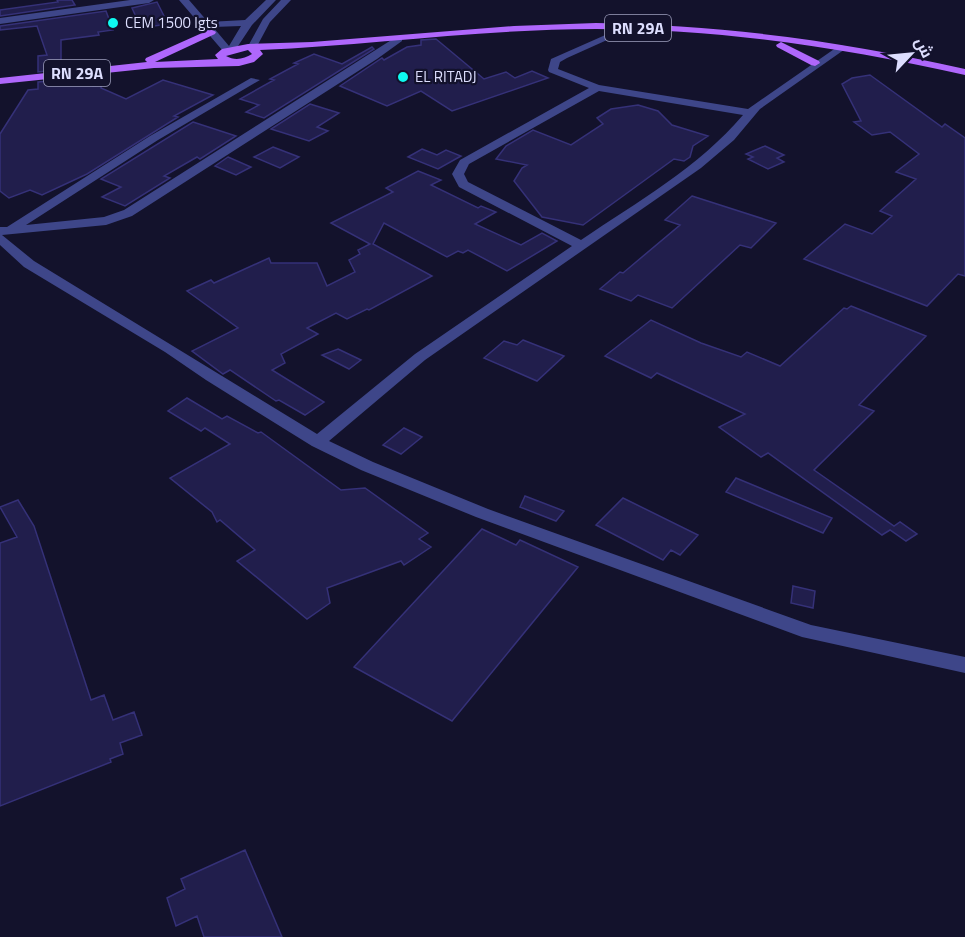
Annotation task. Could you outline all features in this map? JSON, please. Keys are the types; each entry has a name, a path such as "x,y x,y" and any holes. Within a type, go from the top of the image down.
{"main road":[{"name":"RN 29A","path":"253,52 543,27 631,27 713,31 814,43 965,72"},
{"path":"123,68 164,55 208,29"},
{"path":"751,35 788,47 817,64 867,52"},
{"path":"227,50 253,52 234,62 223,60 220,57 227,50"},
{"name":"RN 29A","path":"154,65 227,50"},
{"name":"RN 29A","path":"0,81 154,65 234,62"}],"street":[{"path":"0,21 149,0"},
{"path":"184,0 227,50 248,23 271,0"},
{"path":"253,52 266,21 286,0"},
{"path":"208,29 248,23"},
{"path":"631,27 555,61 553,70 597,88 751,113"},
{"path":"3,233 106,221 128,213 399,39"},
{"path":"814,43 817,64"},
{"path":"318,442 420,357 697,166 730,138 751,113 771,96 843,47"},
{"path":"3,233 154,138 255,80"},
{"path":"580,245 464,184 458,174 464,162 597,88"},
{"path":"3,233 29,264 318,442 367,466 482,513 809,632 965,665"}],"building":[{"path":"57,0 72,0 75,5 0,16 0,10 58,2"},
{"path":"157,2 168,24 141,28 132,8"},
{"path":"106,11 113,30 98,32 99,35 61,40 61,69 38,72 38,56 47,55 37,26 0,30 0,26"},
{"name":"EL RITADJ","path":"436,39 484,79 506,72 515,78 532,71 548,78 452,111 421,91 387,106 340,86 382,58 384,60 407,47 421,45 421,40"},
{"path":"372,47 374,49 264,118 246,112 259,105 240,99 298,64 294,63 314,54 342,64"},
{"path":"870,75 942,127 945,124 965,138 965,276 958,274 927,306 804,259 845,224 872,234 892,216 880,211 916,179 896,172 919,154 890,132 872,135 854,122 861,121 842,84 852,78"},
{"path":"62,80 62,84 91,80 93,86 101,85 101,88 126,99 163,80 213,95 174,116 178,117 87,174 42,195 30,190 9,198 0,191 0,134 28,90 38,89 38,82"},
{"path":"310,104 339,113 317,127 328,131 309,141 271,129"},
{"path":"638,105 658,111 672,125 708,136 693,146 690,157 684,161 674,159 583,225 542,217 514,181 522,168 527,165 496,159 506,146 533,130 571,145 603,124 597,118 611,109"},
{"path":"193,122 236,136 200,159 197,157 164,176 170,178 125,206 102,197 121,187 101,179"},
{"path":"765,146 784,155 777,158 784,162 768,169 748,159 753,157 746,154"},
{"path":"273,147 299,157 280,168 254,157"},
{"path":"422,149 437,155 446,150 461,156 438,169 408,157"},
{"path":"228,157 251,167 236,175 215,166"},
{"path":"418,171 441,180 431,185 478,208 481,206 496,212 475,224 521,245 542,233 557,241 507,271 468,250 463,253 458,251 447,257 384,223 373,244 432,276 369,310 347,319 336,313 307,328 318,334 281,354 285,363 272,370 324,402 305,415 279,400 276,401 230,370 223,374 192,351 238,328 187,291 211,280 214,283 269,258 271,263 317,263 327,286 355,272 349,260 360,254 358,250 370,244 331,223 393,192 386,188"},
{"path":"692,196 776,223 751,248 740,245 672,308 638,295 631,301 600,289 620,272 623,273 680,225 665,220"},
{"path":"851,306 926,336 859,405 874,411 814,470 894,526 900,522 917,534 906,541 890,530 882,535 768,453 761,457 719,427 745,414 657,373 651,378 605,356 651,320 701,343 741,357 747,352 780,366 844,308"},
{"path":"523,340 564,356 537,381 484,358 504,341 517,345"},
{"path":"338,349 361,360 349,369 322,355"},
{"path":"187,398 222,419 227,416 258,433 261,432 341,490 365,488 428,533 419,539 431,547 404,565 401,561 327,588 330,603 307,619 237,561 255,550 220,520 217,522 212,512 170,478 230,444 205,428 201,431 168,411"},
{"path":"404,428 422,437 401,454 383,445"},
{"path":"736,478 832,518 823,533 726,492"},
{"path":"525,496 564,511 556,521 520,507"},
{"path":"623,498 698,535 680,555 671,550 663,560 596,525"},
{"path":"18,500 34,526 91,700 104,695 113,720 134,712 142,735 120,743 123,754 110,759 111,762 0,806 0,543 17,537 0,507"},
{"path":"482,529 516,545 520,540 578,567 452,721 354,667"},
{"path":"793,586 815,591 813,608 791,603"},
{"path":"245,850 282,937 204,937 197,916 176,926 167,898 185,889 181,879"}],"place":[{"name":"CEM 1500 lgts","path":"113,23"},
{"name":"EL RITADJ","path":"403,77"}]}
